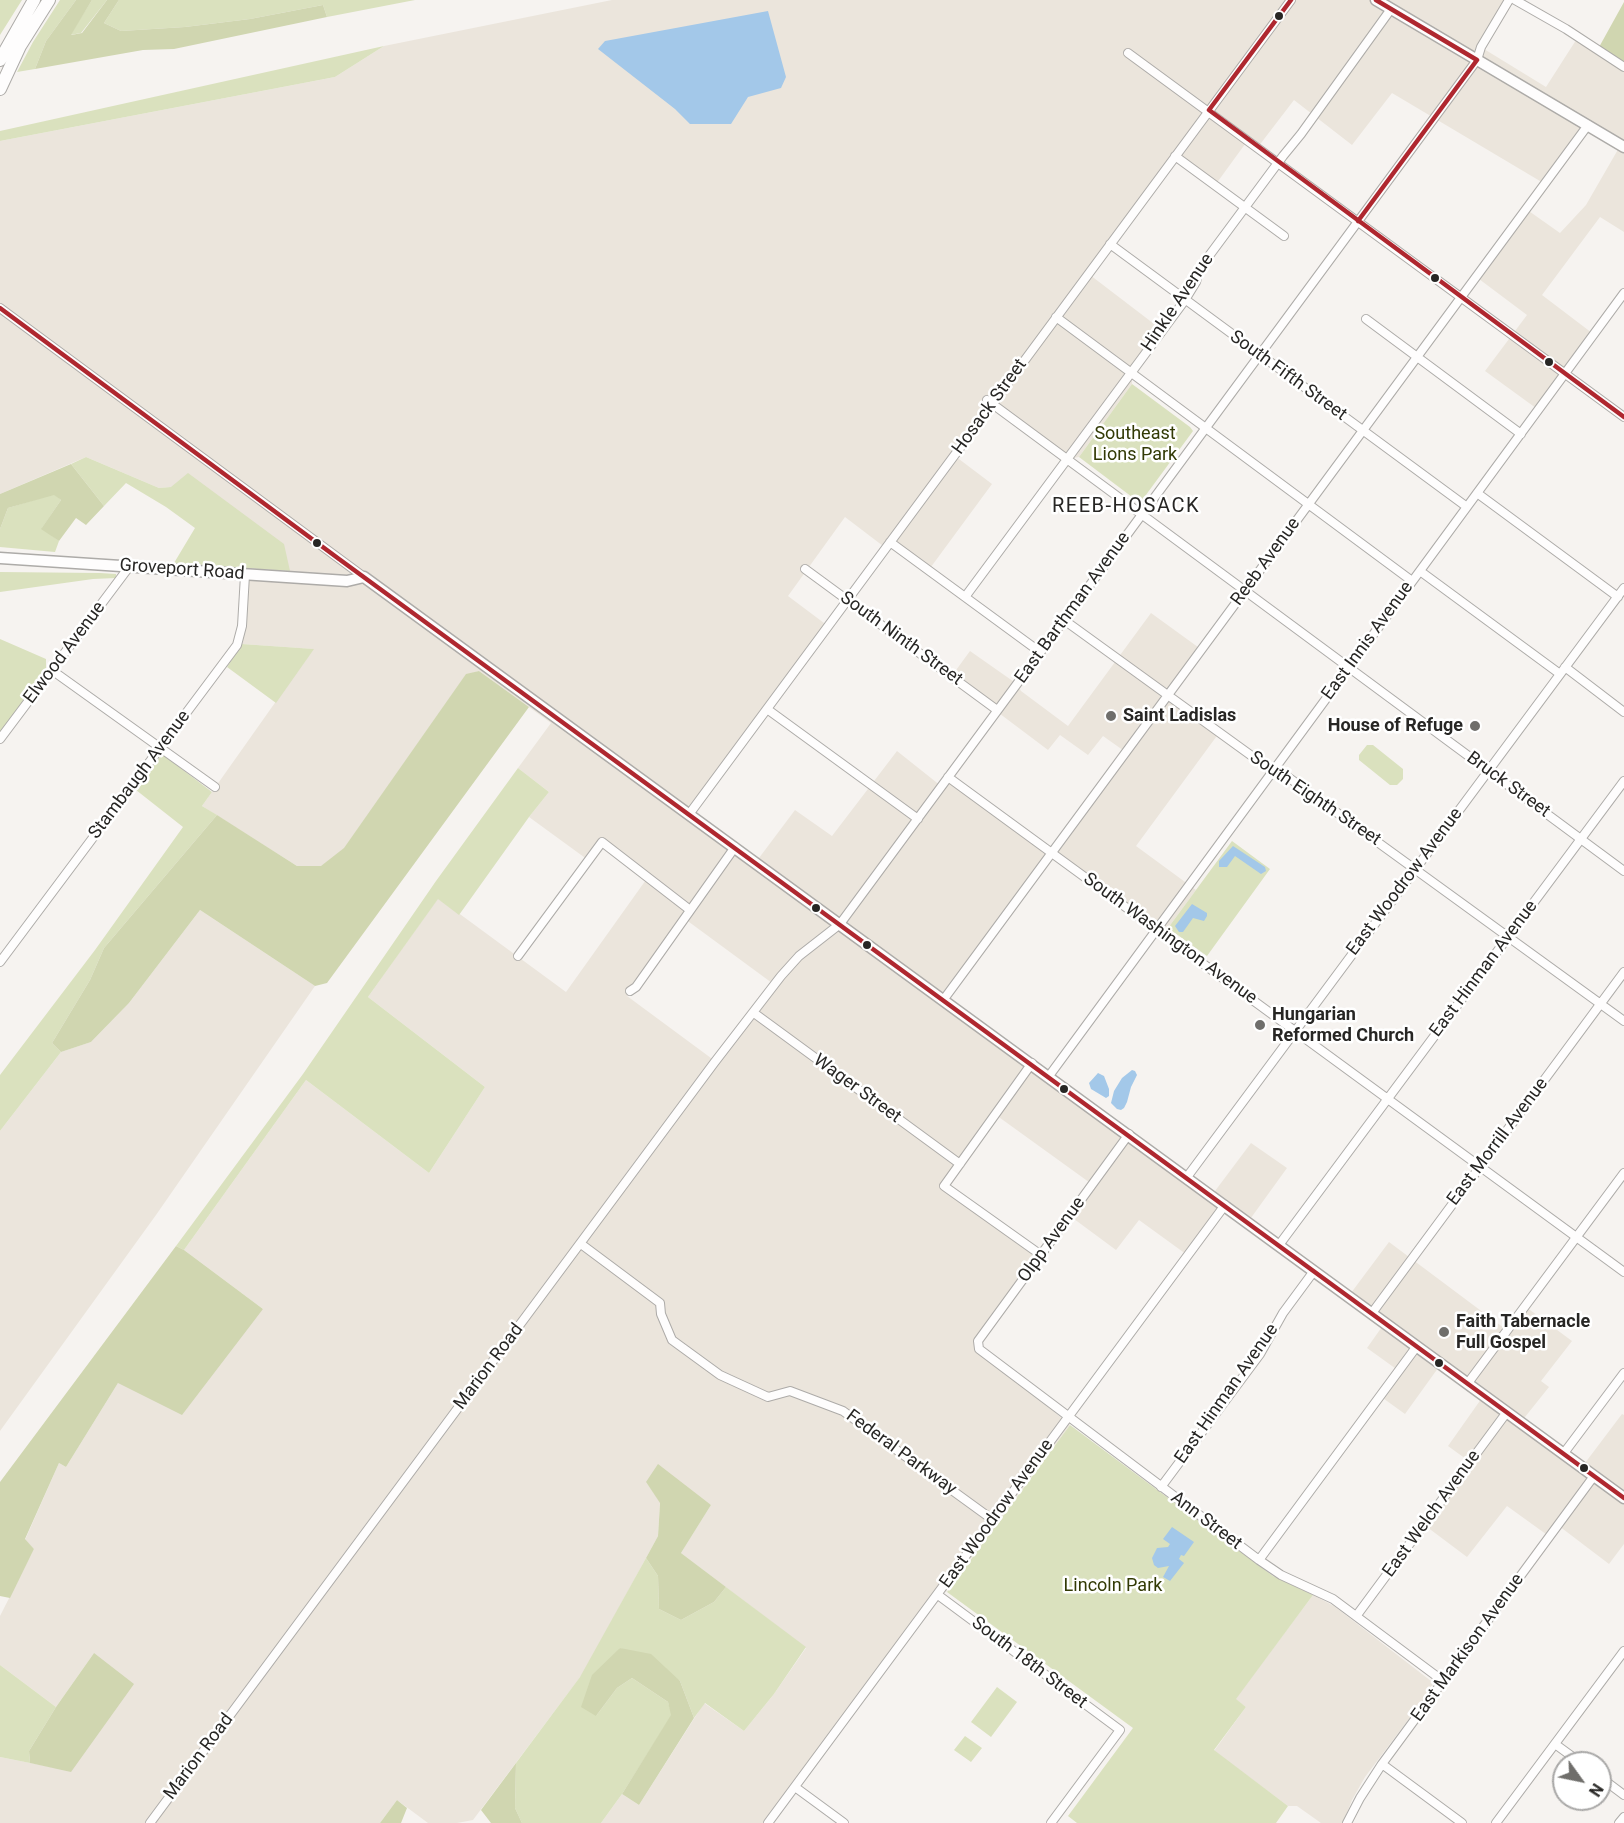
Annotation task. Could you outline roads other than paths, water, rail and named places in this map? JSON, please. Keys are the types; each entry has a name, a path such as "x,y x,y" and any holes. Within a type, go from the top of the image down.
{"highway":[{"path":"0,89 14,44 34,0"},
{"path":"0,60 49,0"}],"main road":[{"path":"1376,0 1624,147"},
{"name":"Groveport Road","path":"0,558 347,581 364,577"},
{"path":"364,577 1187,1176 1624,1498"}],"street":[{"name":"Hosack Street","path":"690,813 848,600 990,402 1056,318 1291,0"},
{"name":"East Barthman Avenue","path":"840,924 1477,60 1481,47 1509,0"},
{"path":"1515,0 1624,67"},
{"name":"Hinkle Avenue","path":"965,597 1185,300 1196,282 1200,268 1391,9"},
{"path":"1128,52 1624,417"},
{"name":"Reeb Avenue","path":"944,999 1588,126"},
{"path":"1175,156 1284,236"},
{"name":"South Fifth Street","path":"1110,244 1467,507"},
{"name":"East Innis Avenue","path":"1049,1076 1624,293"},
{"path":"0,308 364,577"},
{"path":"1056,318 1412,581"},
{"path":"1366,320 1519,436"},
{"name":"Bruck Street","path":"990,402 1624,871"},
{"path":"1477,493 1617,597"},
{"path":"890,542 1040,652"},
{"name":"Elwood Avenue","path":"0,739 129,567"},
{"name":"South Ninth Street","path":"805,569 998,710"},
{"path":"1420,571 1624,712"},
{"name":"Stambaugh Avenue","path":"0,962 239,640 245,575"},
{"name":"East Woodrow Avenue","path":"1187,1176 1624,588"},
{"name":"South Eighth Street","path":"1064,620 1267,767 1281,772 1624,1022"},
{"path":"52,671 215,786"},
{"path":"767,709 918,819"},
{"name":"South Washington Avenue","path":"948,777 1624,1272"},
{"name":"East Hinman Avenue","path":"1280,1245 1624,780"},
{"path":"518,956 602,842 690,910"},
{"path":"630,990 636,987 735,847"},
{"name":"Marion Road","path":"150,1823 714,1063 794,960 840,924"},
{"name":"East Morrill Avenue","path":"1372,1313 1624,972"},
{"name":"Wager Street","path":"754,1013 960,1164"},
{"path":"1032,1063 944,1186 1041,1255"},
{"name":"Olpp Avenue","path":"978,1346 978,1341 1129,1134"},
{"path":"1468,1383 1624,1173"},
{"name":"East Woodrow Avenue","path":"768,1823 1225,1205"},
{"name":"Federal Parkway","path":"581,1244 660,1303 661,1314 672,1340 720,1375 768,1397 790,1390 843,1411 993,1520"},
{"name":"East Hinman Avenue","path":"1161,1487 1260,1354 1283,1313 1314,1271"},
{"name":"Ann Street","path":"978,1346 1068,1418 1259,1560 1281,1575 1333,1599 1443,1681"},
{"path":"1259,1560 1418,1346"},
{"path":"1564,1454 1624,1373"},
{"name":"East Welch Avenue","path":"1356,1616 1507,1412"},
{"name":"East Markison Avenue","path":"1347,1823 1382,1764 1594,1476"},
{"name":"South 18th Street","path":"938,1595 1120,1730 1056,1821"},
{"path":"1496,1823 1624,1651"},
{"path":"1555,1744 1565,1751"},
{"path":"1382,1764 1462,1823"},
{"path":"795,1787 844,1823"},
{"path":"1619,1823 1624,1817"}],"water":[{"path":"768,11 786,77 781,88 748,97 731,124 690,124 675,109 598,49 605,41"},
{"path":"1233,846 1265,867 1266,871 1261,874 1235,856 1227,867 1219,867 1219,861"},
{"path":"1192,904 1207,913 1207,916 1204,921 1193,918 1183,932 1179,932 1175,926"},
{"path":"1132,1070 1137,1075 1127,1102 1124,1108 1117,1109 1111,1103 1114,1091 1122,1078"},
{"path":"1098,1073 1104,1076 1109,1089 1109,1096 1106,1098 1091,1089 1089,1083"},
{"path":"1172,1527 1194,1542 1184,1556 1181,1555 1179,1559 1184,1563 1170,1581 1163,1577 1169,1566 1158,1568 1154,1565 1152,1558 1157,1548 1168,1547 1170,1544 1163,1539"}],"place":[{"name":"Saint Ladislas","path":"1111,716"},
{"name":"House of Refuge","path":"1475,726"},
{"name":"Hungarian Reformed Church","path":"1260,1025"},
{"name":"Faith Tabernacle Full Gospel","path":"1444,1332"}],"district":[{"name":"REEB-HOSACK","path":"1126,507"}],"park label":[{"name":"Southeast Lions Park","path":"1135,444"},
{"name":"Lincoln Park","path":"1113,1586"}]}
